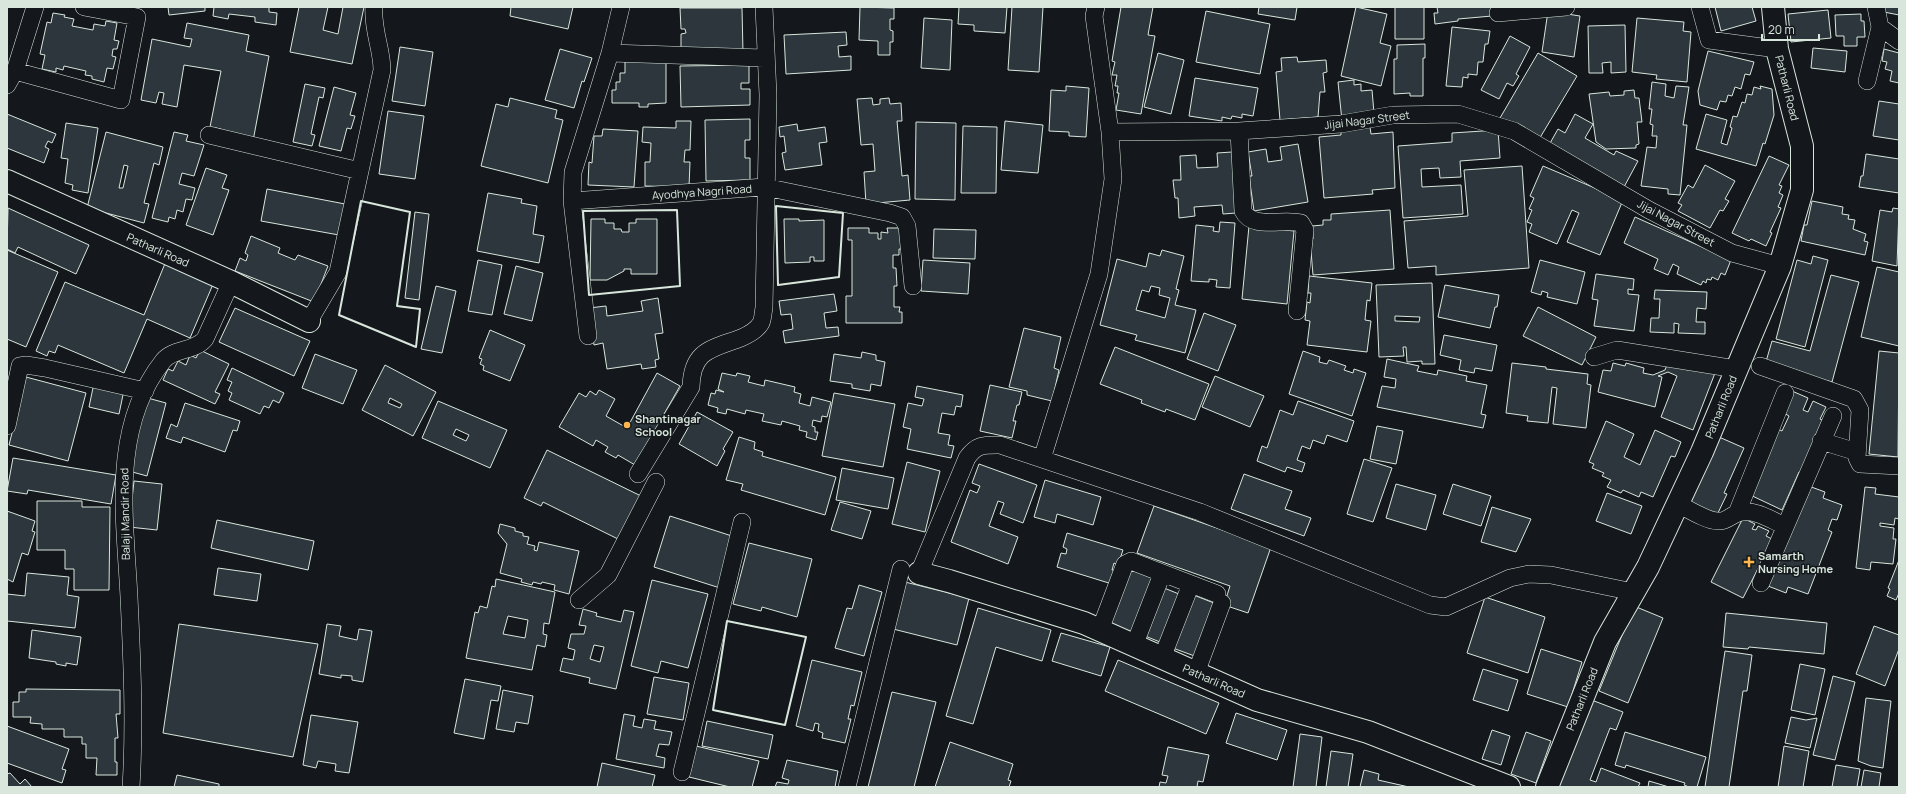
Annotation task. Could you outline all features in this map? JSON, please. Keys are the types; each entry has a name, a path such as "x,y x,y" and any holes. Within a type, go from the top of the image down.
{"street":[{"path":"35,7 11,78 121,100 137,17 84,7"},
{"path":"309,321 338,272 382,70 382,57 374,25 374,7"},
{"path":"588,336 572,201 573,172 610,52 621,7"},
{"path":"764,7 768,95 765,188 890,213 902,217 907,226 913,286"},
{"path":"1042,459 1099,274 1113,179 1110,132 1094,16 1096,7"},
{"path":"1498,13 1566,7"},
{"path":"1700,7 1709,40 1777,49"},
{"name":"Patharli Road","path":"1547,787 1605,642 1648,567 1678,504 1702,452 1780,266 1802,190 1802,146 1777,49 1773,7"},
{"path":"1867,81 1880,27 1876,7"},
{"path":"1880,27 1899,41"},
{"path":"610,52 766,58"},
{"name":"Jijai Nagar Street","path":"1110,132 1240,131 1341,124 1393,115 1458,114 1514,131 1649,210 1732,253 1780,266"},
{"path":"1240,131 1243,211 1246,217 1254,221 1294,221 1301,223 1306,230 1297,311"},
{"path":"209,135 360,171"},
{"name":"Patharli Road","path":"7,181 231,282 309,321"},
{"name":"Ayodhya Nagri Road","path":"572,201 765,188 764,308 761,324 750,334 699,356 691,374 691,387 638,474"},
{"name":"Balaji Mandir Road","path":"131,787 134,736 129,597 124,533 124,463 133,420 144,391 167,357 200,345 205,339 231,282"},
{"path":"1594,357 1617,350 1736,370"},
{"path":"8,421 20,366 26,365 45,368 144,391"},
{"path":"1760,366 1854,399 1860,410 1857,452 1857,458 1860,464 1899,466"},
{"path":"1737,513 1785,393"},
{"path":"1761,583 1833,416"},
{"path":"1821,441 1857,452"},
{"path":"847,787 910,571 967,458 973,450 983,445 1000,445 1200,512 1430,605 1446,607 1510,578 1529,574 1551,575 1634,592"},
{"path":"579,600 608,575 656,482"},
{"path":"1678,504 1714,521 1724,520 1737,513 1753,513 1785,526"},
{"path":"682,772 742,522"},
{"path":"1100,630 1125,564 1131,561 1191,584 1220,599 1196,673"},
{"name":"Patharli Road","path":"910,571 949,581 1076,621 1100,630 1257,700 1368,732 1483,782 1509,787"},
{"path":"1134,646 1162,574"},
{"path":"1162,658 1191,584"}],"building":[{"path":"168,7 205,7 205,11 169,15"},
{"path":"214,7 269,7 269,12 277,13 276,25 255,22 255,17 229,14 228,19 213,16"},
{"path":"299,7 328,7 323,30 338,34 343,7 364,7 352,64 290,52"},
{"path":"511,7 573,7 568,29 510,16"},
{"path":"860,7 894,8 894,19 890,19 890,30 893,31 893,42 890,42 890,55 878,55 878,41 859,40"},
{"path":"959,7 1007,7 1005,33 974,31 974,25 958,24"},
{"path":"1012,7 1043,7 1039,72 1008,70"},
{"path":"1121,7 1153,7 1148,35 1155,36 1141,114 1116,110 1119,93 1117,93 1118,86 1115,86 1117,75 1112,75 1115,62 1112,61"},
{"path":"1259,7 1297,7 1295,20 1258,14"},
{"path":"1356,7 1387,14 1380,43 1391,46 1381,86 1341,76"},
{"path":"1395,7 1424,7 1424,39 1395,39"},
{"path":"1437,7 1492,7 1492,16 1458,19 1458,21 1435,24 1434,13 1438,13"},
{"path":"1715,7 1752,7 1756,21 1721,31"},
{"path":"1885,7 1899,7 1899,15 1884,12"},
{"path":"680,8 742,8 743,53 681,53 681,34 686,33 685,29 681,29"},
{"path":"1828,10 1831,38 1791,42 1788,14"},
{"path":"1206,11 1270,24 1260,74 1196,62"},
{"path":"1548,11 1580,16 1574,57 1542,52"},
{"path":"53,13 65,15 64,17 74,19 72,26 93,30 94,24 105,26 106,21 117,23 114,40 119,41 117,49 113,49 112,56 116,57 113,69 107,68 104,82 92,79 92,76 85,75 86,71 64,66 63,70 56,68 56,72 42,69 45,55 40,54 47,22 51,23"},
{"path":"1861,14 1861,21 1864,21 1865,37 1857,37 1857,46 1844,46 1844,36 1836,36 1835,15"},
{"path":"924,18 952,20 950,70 921,68"},
{"path":"1637,18 1684,22 1683,31 1691,32 1687,82 1656,79 1657,75 1632,72"},
{"path":"187,23 249,35 246,51 269,56 253,141 220,134 221,129 210,127 221,71 184,65 177,107 162,104 164,93 159,92 156,103 141,100 152,39 190,47 192,39 184,38"},
{"path":"1625,25 1626,72 1611,73 1611,62 1602,63 1603,73 1589,73 1588,26"},
{"path":"1452,27 1490,31 1488,44 1485,44 1483,62 1478,62 1477,75 1468,74 1468,78 1463,77 1462,87 1446,86"},
{"path":"846,32 847,45 838,46 839,57 851,56 851,70 786,74 784,35"},
{"path":"1510,36 1530,47 1516,74 1519,76 1513,86 1507,83 1499,99 1481,90"},
{"path":"1425,44 1425,58 1423,58 1423,96 1410,96 1410,93 1394,94 1394,59 1397,59 1397,45"},
{"path":"400,47 433,52 425,106 392,101"},
{"path":"1813,48 1847,51 1845,72 1811,68"},
{"path":"560,49 592,58 584,82 582,81 574,108 545,100"},
{"path":"1884,49 1899,53 1899,83 1890,81 1892,71 1885,69 1887,62 1882,61"},
{"path":"1708,51 1754,62 1750,75 1745,74 1741,89 1735,87 1732,96 1728,95 1726,102 1720,101 1717,110 1700,105 1698,91"},
{"path":"1158,53 1184,60 1171,114 1144,107"},
{"path":"1538,53 1577,76 1538,141 1500,118"},
{"path":"1297,57 1298,62 1326,60 1327,72 1323,73 1325,92 1320,92 1318,117 1280,120 1276,72 1282,71 1281,58"},
{"path":"625,61 666,61 666,103 648,104 648,107 639,107 639,103 612,103 612,90 616,90 616,82 620,82 620,73 625,73"},
{"path":"749,65 749,83 741,83 741,89 750,89 750,105 681,107 680,66"},
{"path":"1195,78 1258,88 1253,116 1242,114 1242,118 1232,116 1231,119 1222,117 1222,121 1189,116"},
{"path":"1354,80 1354,85 1361,84 1361,91 1372,90 1374,113 1342,121 1338,82"},
{"path":"1652,82 1666,84 1665,96 1674,98 1676,86 1689,87 1683,125 1687,125 1680,195 1668,194 1668,189 1641,186 1647,147 1656,148 1657,136 1652,136 1653,125 1650,124 1652,109 1649,109"},
{"path":"305,84 325,88 323,98 319,97 311,134 315,135 312,146 293,142"},
{"path":"1066,86 1089,88 1086,137 1069,136 1069,132 1049,131 1051,90 1066,91"},
{"path":"1760,86 1772,89 1774,115 1756,166 1696,149 1706,114 1727,120 1721,143 1727,145 1732,128 1730,127 1733,116 1737,117 1742,102 1745,103 1747,94 1752,95 1754,87 1761,89"},
{"path":"334,87 356,93 350,115 355,116 351,129 347,128 341,151 319,146"},
{"path":"1634,90 1635,98 1639,98 1642,122 1637,122 1639,144 1636,145 1636,148 1606,149 1596,142 1589,94 1609,92 1610,96 1624,95 1624,91"},
{"path":"510,98 557,110 555,118 563,120 548,183 481,166 496,104 508,107"},
{"path":"872,98 873,105 880,104 880,99 889,98 890,104 901,103 902,121 897,121 902,176 908,175 910,200 866,204 864,172 875,171 873,144 861,145 857,99"},
{"path":"1879,101 1899,104 1899,140 1873,136"},
{"path":"388,111 424,116 415,179 379,174"},
{"path":"7,114 56,134 52,143 48,141 45,147 49,149 44,163 7,148"},
{"path":"1575,114 1593,124 1585,138 1614,155 1616,151 1638,161 1624,187 1549,145 1558,129 1565,133"},
{"path":"750,119 750,140 745,140 745,158 750,158 750,180 706,181 705,120"},
{"path":"676,121 691,121 690,150 685,150 684,162 690,162 689,187 645,186 645,162 650,162 651,143 642,142 643,127 676,128"},
{"path":"1005,121 1043,125 1038,173 1001,170"},
{"path":"916,122 956,123 955,200 915,199"},
{"path":"66,123 98,128 88,193 72,190 73,185 65,183 68,159 61,158"},
{"path":"797,124 798,131 825,127 827,142 819,143 822,165 785,170 782,153 786,152 784,136 780,137 779,127"},
{"path":"963,126 997,127 996,193 961,193"},
{"path":"1370,127 1371,134 1393,132 1395,188 1372,190 1373,194 1324,198 1319,137 1341,135 1341,130"},
{"path":"603,129 638,131 634,187 588,185 589,162 592,163 594,136 602,136"},
{"path":"1498,130 1500,158 1460,161 1461,177 1440,178 1439,168 1421,169 1422,187 1461,185 1463,214 1403,218 1398,146 1452,142 1452,133"},
{"path":"106,132 163,147 159,165 154,163 144,203 149,204 144,223 87,208","holes":["124,165 128,166 123,188 119,188"]},
{"path":"174,132 188,135 186,141 204,145 194,176 182,173 179,184 195,188 192,200 186,199 183,212 177,210 175,219 169,217 168,222 152,218"},
{"path":"1298,144 1308,202 1254,211 1249,176 1252,176 1248,152 1266,149 1268,162 1282,160 1280,147"},
{"path":"1232,152 1236,213 1223,214 1222,205 1194,207 1195,216 1179,218 1178,198 1175,198 1173,180 1181,180 1180,156 1196,155 1197,168 1218,167 1217,153"},
{"path":"1866,154 1899,159 1899,193 1859,187 1861,176 1863,176"},
{"path":"1769,156 1789,165 1779,185 1782,186 1779,193 1783,195 1778,207 1781,208 1770,232 1772,233 1766,246 1751,239 1749,241 1732,233"},
{"path":"1705,165 1735,181 1725,199 1729,201 1723,211 1720,210 1710,228 1678,211 1682,205 1678,203 1688,185 1693,188"},
{"path":"1522,166 1529,268 1436,275 1436,266 1408,268 1404,221 1468,216 1464,170"},
{"path":"1543,166 1623,200 1600,255 1567,242 1579,213 1572,210 1557,244 1529,232 1532,224 1527,222 1532,210 1529,209 1534,198 1530,196"},
{"path":"206,168 227,175 222,188 229,190 213,235 186,225"},
{"path":"267,189 345,204 339,235 261,221"},
{"path":"488,193 522,199 521,203 537,206 533,234 544,236 539,263 477,251"},
{"path":"1812,201 1843,207 1842,214 1849,215 1848,219 1855,220 1853,229 1866,234 1864,241 1868,242 1865,255 1801,241 1804,225 1807,225"},
{"path":"8,208 89,245 76,274 18,247 15,253 7,249"},
{"path":"1893,208 1899,209 1897,266 1872,261 1880,210 1892,212"},
{"path":"1390,210 1394,269 1313,275 1310,239 1313,239 1312,226 1323,225 1323,220 1331,220 1331,214"},
{"path":"415,212 429,214 419,300 405,298"},
{"path":"1635,217 1731,260 1725,275 1721,273 1718,280 1712,277 1711,280 1707,279 1706,283 1703,281 1701,285 1677,274 1679,267 1673,264 1668,275 1654,269 1658,259 1624,243"},
{"path":"591,219 605,219 605,223 614,223 614,229 621,229 622,232 629,232 629,223 636,223 636,219 657,219 657,274 631,274 631,269 624,269 624,271 607,280 590,280"},
{"path":"784,219 799,219 799,221 824,220 824,261 814,261 814,257 810,257 810,262 785,263"},
{"path":"1220,222 1235,223 1230,288 1216,287 1217,280 1209,279 1209,282 1191,281 1196,225 1214,227 1213,231 1219,232"},
{"path":"1249,226 1294,231 1287,304 1242,299"},
{"path":"848,228 869,228 869,233 878,233 878,239 881,239 881,232 888,233 887,228 901,228 901,249 899,249 899,255 893,255 893,268 896,268 897,286 894,286 894,307 900,307 899,312 902,312 902,323 846,323 846,296 852,296 852,240 848,240"},
{"path":"934,229 976,230 975,259 933,258"},
{"path":"251,236 280,248 278,253 295,260 298,255 328,266 314,302 235,271 240,258 246,261 248,255 245,253"},
{"path":"7,250 58,272 26,347 7,339"},
{"path":"1162,250 1184,256 1176,289 1179,290 1175,305 1196,310 1185,353 1135,340 1137,335 1100,325 1117,259 1146,267 1149,253 1160,256","holes":["1151,286 1160,288 1159,295 1170,298 1165,318 1136,310 1142,290 1149,292"]},
{"path":"1813,256 1828,260 1805,347 1776,339 1797,260 1811,264"},
{"path":"478,260 502,265 492,315 468,311"},
{"path":"923,260 970,263 968,294 921,291"},
{"path":"1540,260 1585,272 1577,304 1547,297 1548,293 1542,291 1541,295 1531,292"},
{"path":"166,261 214,282 190,338 147,319 124,373 58,345 55,353 49,351 47,356 36,351 65,282 144,315"},
{"path":"516,266 543,273 532,321 504,314"},
{"path":"1877,267 1899,272 1899,346 1861,337"},
{"path":"1596,274 1634,279 1633,290 1628,289 1628,294 1639,295 1634,331 1594,326 1598,300 1592,299"},
{"path":"1831,275 1859,282 1832,382 1765,365 1772,341 1810,351"},
{"path":"1309,276 1372,283 1370,301 1367,300 1365,320 1371,321 1367,352 1307,345 1310,321 1305,320 1307,302 1310,303 1311,293 1308,293"},
{"path":"1432,283 1435,364 1422,364 1422,361 1407,362 1406,347 1403,347 1404,356 1379,357 1376,285","holes":["1395,316 1420,317 1419,322 1395,321"]},
{"path":"1445,285 1499,295 1497,307 1495,307 1490,328 1438,317"},
{"path":"436,286 456,291 442,353 421,349"},
{"path":"1655,290 1707,292 1706,309 1697,308 1696,322 1705,322 1705,334 1678,333 1679,324 1674,323 1674,333 1650,332 1651,318 1659,318 1660,299 1654,299"},
{"path":"834,294 837,311 824,313 826,328 838,327 839,336 785,343 783,331 793,329 791,314 781,315 779,301"},
{"path":"658,298 663,333 655,334 659,359 655,360 656,367 642,369 641,364 607,369 603,343 594,345 589,308 606,306 607,316 643,311 641,301"},
{"path":"1538,307 1596,337 1582,365 1523,336"},
{"path":"235,308 310,341 294,376 219,342"},
{"path":"1204,313 1236,325 1218,371 1187,359"},
{"path":"1024,328 1061,337 1054,368 1059,370 1052,401 1027,395 1027,391 1009,387"},
{"path":"490,330 525,345 510,381 483,370 484,366 480,364 482,359 479,358"},
{"path":"1444,335 1497,345 1492,371 1475,368 1474,373 1459,370 1461,360 1440,355"},
{"path":"1115,347 1209,384 1195,420 1166,409 1165,412 1141,403 1142,400 1100,384"},
{"path":"200,350 229,364 215,392 220,394 215,404 163,380 168,369 173,371 178,361 186,365 190,355 196,358"},
{"path":"1303,351 1320,357 1319,362 1327,364 1329,360 1346,366 1344,370 1353,373 1354,369 1366,373 1352,416 1289,394"},
{"path":"1879,351 1899,353 1898,457 1869,454"},
{"path":"862,352 876,355 876,360 885,362 881,386 871,384 870,391 852,388 852,384 830,381 834,354 861,358"},
{"path":"315,354 357,370 343,404 302,388"},
{"path":"1387,359 1419,366 1417,371 1437,375 1438,370 1467,376 1466,381 1487,385 1481,414 1486,415 1483,428 1377,407 1382,386 1395,388 1396,379 1384,377"},
{"path":"1669,360 1677,366 1688,370 1690,363 1715,373 1693,430 1661,417 1677,376 1668,372 1658,376 1662,377 1655,407 1598,392 1603,370 1611,371 1613,363 1625,366 1626,363 1644,368 1643,373 1653,375 1665,370"},
{"path":"1512,363 1588,374 1587,384 1591,385 1586,428 1553,424 1557,388 1552,387 1548,423 1527,421 1528,416 1506,413"},
{"path":"385,365 436,392 413,436 362,410","holes":["390,398 402,404 400,408 388,403"]},
{"path":"232,368 284,393 279,403 273,400 269,408 264,406 260,414 229,400 232,393 228,391 232,382 227,380"},
{"path":"657,373 680,386 635,465 618,455 616,458 605,452 608,447 596,440 593,446 559,427 579,393 586,397 590,391 596,395 599,390 615,399 606,416 627,428"},
{"path":"722,373 736,376 737,373 750,376 748,382 764,386 765,380 795,387 794,392 801,394 799,403 810,406 812,397 831,402 827,417 822,416 821,422 813,420 812,426 815,427 815,432 818,432 816,440 806,437 807,432 799,430 800,426 782,421 781,425 762,421 764,414 746,410 745,414 727,409 726,414 717,412 718,408 708,405 711,393 715,394 716,390 724,392 718,389"},
{"path":"1215,376 1264,396 1250,427 1202,407"},
{"path":"26,377 86,393 68,461 9,445"},
{"path":"94,383 124,390 119,414 89,407"},
{"path":"990,385 1022,392 1013,421 1016,421 1012,438 980,431"},
{"path":"917,386 963,395 961,407 956,406 954,415 942,413 938,433 950,435 948,445 954,446 951,458 907,449 911,429 903,427 908,403 922,406 924,399 915,397"},
{"path":"1792,391 1808,398 1803,410 1808,412 1813,401 1826,407 1820,419 1824,421 1802,473 1799,472 1782,510 1746,493 1776,428 1782,431 1789,416 1782,412"},
{"path":"834,393 895,404 883,467 822,456"},
{"path":"144,397 166,403 147,476 125,470"},
{"path":"438,401 507,430 490,468 422,438","holes":["456,429 469,435 466,441 453,435"]},
{"path":"1298,401 1354,421 1347,442 1327,435 1324,444 1313,440 1310,449 1302,446 1297,460 1305,463 1302,472 1287,467 1285,472 1257,461 1262,446 1267,448 1280,410 1293,415"},
{"path":"185,403 240,421 237,431 233,430 225,452 183,437 181,443 166,438 171,424 177,427"},
{"path":"697,412 733,432 723,449 725,451 717,466 679,444"},
{"path":"1606,421 1634,434 1624,457 1640,465 1655,430 1681,442 1675,457 1671,456 1653,497 1641,492 1639,497 1623,490 1621,493 1607,487 1611,480 1602,476 1604,473 1592,468 1594,464 1589,462"},
{"path":"1377,426 1403,431 1396,464 1370,459"},
{"path":"739,437 755,442 754,449 763,452 762,456 836,477 825,515 741,490 743,484 726,480"},
{"path":"1719,437 1744,448 1724,493 1727,494 1717,515 1690,503"},
{"path":"547,450 641,496 620,540 543,502 541,506 524,498"},
{"path":"13,458 116,475 111,504 28,490 27,494 7,491"},
{"path":"1364,459 1392,468 1373,522 1347,514"},
{"path":"907,462 940,471 925,532 892,524"},
{"path":"979,464 1037,485 1023,523 1000,514 1004,503 998,501 989,526 1018,537 1008,564 951,542 970,490 977,493 980,486 972,483"},
{"path":"842,468 894,478 888,509 836,500"},
{"path":"1244,474 1292,491 1285,509 1311,518 1304,536 1231,509"},
{"path":"1045,480 1101,497 1093,525 1057,514 1055,523 1034,517"},
{"path":"134,481 162,484 157,530 129,527"},
{"path":"1396,484 1436,495 1426,530 1386,518"},
{"path":"1453,484 1491,496 1481,526 1443,514"},
{"path":"1806,485 1825,492 1823,498 1842,505 1837,520 1832,519 1828,530 1832,532 1808,594 1788,587 1786,593 1768,586"},
{"path":"1865,487 1876,488 1875,494 1899,497 1899,519 1895,518 1894,525 1880,523 1880,526 1894,528 1893,539 1896,539 1893,564 1871,562 1870,570 1856,568"},
{"path":"1607,493 1642,506 1631,534 1596,521"},
{"path":"37,501 82,501 82,507 110,507 109,590 74,590 74,569 65,569 65,550 37,550"},
{"path":"840,502 871,511 862,539 831,530"},
{"path":"1154,506 1271,547 1248,613 1224,605 1230,586 1137,553"},
{"path":"1492,507 1531,519 1516,552 1481,542"},
{"path":"7,511 35,521 32,531 35,532 28,555 22,553 13,582 7,579"},
{"path":"670,516 735,537 720,588 654,567"},
{"path":"1743,518 1755,524 1752,529 1756,530 1758,526 1769,531 1766,536 1772,539 1743,598 1711,582"},
{"path":"217,520 314,541 308,570 211,548"},
{"path":"500,524 515,528 515,531 523,533 523,536 529,537 527,544 535,546 534,550 537,551 539,542 579,551 569,594 554,590 555,585 542,582 541,584 533,582 532,585 521,582 522,579 500,573 507,544 498,533"},
{"path":"1067,533 1123,550 1118,565 1114,563 1112,570 1116,571 1112,584 1057,567 1061,553 1066,554 1067,549 1063,547"},
{"path":"749,543 812,559 797,617 762,607 761,611 733,604"},
{"path":"1899,560 1899,593 1896,600 1887,596 1890,589 1888,588"},
{"path":"1128,567 1158,579 1135,636 1106,624"},
{"path":"218,568 261,574 257,601 214,595"},
{"path":"27,573 69,577 67,595 79,597 75,628 7,621 7,594 25,596"},
{"path":"496,579 555,592 549,624 544,623 543,634 547,635 545,647 537,645 532,670 466,658 475,612 478,613 480,606 487,608 492,586 495,587","holes":["508,616 528,620 525,638 503,634"]},
{"path":"652,580 708,594 688,668 661,661 658,673 631,666"},
{"path":"905,582 969,598 957,645 893,629"},
{"path":"859,585 882,592 864,656 835,648 847,608 852,609"},
{"path":"1159,586 1184,596 1165,644 1140,634"},
{"path":"1191,594 1219,605 1200,658 1170,647"},
{"path":"1485,597 1545,617 1528,673 1467,653"},
{"path":"1634,606 1663,618 1628,703 1599,691"},
{"path":"978,608 1051,630 1042,661 996,647 973,724 946,716"},
{"path":"583,609 597,613 596,616 621,622 624,610 634,612 616,689 589,683 590,678 560,671 563,658 573,660 575,650 568,648 571,634 584,634 586,626 579,625","holes":["594,645 604,647 600,662 590,659"]},
{"path":"1726,613 1827,623 1824,654 1749,647 1748,649 1723,647"},
{"path":"179,624 318,644 293,757 163,733"},
{"path":"327,624 341,626 339,636 357,640 359,629 372,631 363,682 352,680 352,676 341,675 341,678 319,674"},
{"path":"1874,626 1899,635 1899,649 1885,686 1856,674"},
{"path":"32,630 81,637 77,665 66,663 66,666 56,664 56,662 29,658"},
{"path":"1061,633 1110,647 1101,676 1052,661"},
{"path":"1541,649 1582,662 1568,707 1527,694"},
{"path":"1725,651 1752,655 1747,691 1743,691 1729,787 1705,787"},
{"path":"812,660 862,672 854,706 851,705 848,719 851,719 845,743 822,738 823,733 818,731 819,724 815,723 813,731 796,726"},
{"path":"1118,660 1219,703 1206,734 1105,691"},
{"path":"1800,664 1825,669 1815,715 1791,710"},
{"path":"1483,669 1518,680 1508,711 1473,700"},
{"path":"1833,676 1855,682 1835,760 1813,755"},
{"path":"654,677 689,683 683,720 647,714"},
{"path":"465,679 501,686 498,701 491,700 484,739 454,733"},
{"path":"26,689 120,690 120,714 116,714 118,738 115,738 115,762 117,762 117,775 96,775 97,758 86,758 86,744 82,744 82,737 64,737 64,729 42,729 42,724 30,723 31,717 13,717 13,702 19,702 19,692 26,692"},
{"path":"503,690 533,696 528,724 516,722 514,732 496,729"},
{"path":"892,692 936,702 914,787 868,787"},
{"path":"1866,698 1891,701 1883,768 1871,766 1858,761"},
{"path":"1589,699 1623,712 1616,730 1610,728 1590,780 1596,782 1601,768 1640,783 1638,787 1560,787 1556,785"},
{"path":"1236,713 1287,730 1277,760 1226,743"},
{"path":"624,714 635,716 633,726 642,728 644,719 656,721 654,729 672,732 669,745 659,744 656,756 665,758 664,768 616,759"},
{"path":"311,715 358,722 349,773 335,771 336,764 318,761 316,768 303,765"},
{"path":"1791,717 1806,720 1817,718 1810,748 1785,743"},
{"path":"707,721 773,735 768,759 702,746"},
{"path":"7,726 69,749 62,769 66,770 62,783 7,763"},
{"path":"1492,730 1510,736 1501,765 1482,759"},
{"path":"1526,732 1551,741 1536,783 1511,774"},
{"path":"1625,732 1706,757 1697,787 1689,787 1684,785 1685,783 1626,765 1625,768 1615,765"},
{"path":"1300,734 1322,737 1316,787 1293,787"},
{"path":"950,742 1013,764 1008,780 1011,781 1009,787 935,787"},
{"path":"696,746 759,761 752,787 730,787 689,777"},
{"path":"1784,746 1809,751 1803,787 1778,787"},
{"path":"1168,747 1209,755 1203,782 1198,781 1197,787 1159,787 1160,782 1166,783 1168,776 1162,775"},
{"path":"1331,751 1353,754 1348,787 1326,787"},
{"path":"787,760 838,771 835,787 775,787 777,782 788,784 789,780 782,778"},
{"path":"602,763 655,775 652,787 597,787"},
{"path":"1836,765 1860,769 1857,787 1832,787"},
{"path":"1364,770 1379,774 1378,780 1409,787 1360,787"},
{"path":"1864,770 1881,773 1879,787 1861,787"},
{"path":"10,773 20,784 25,779 32,787 7,787 7,774"},
{"path":"177,775 219,784 219,787 174,787"},
{"path":"1649,781 1669,787 1648,787"}],"wall":[{"path":"361,201 410,212 397,306 420,309 416,347 339,315 361,201"},
{"path":"776,206 843,213 839,277 778,285 776,206"},
{"path":"677,210 680,286 589,295 583,211 677,210"},
{"path":"727,621 806,637 785,725 713,710 727,621"}],"place":[{"name":"Shantinagar School","path":"627,425"},
{"name":"Samarth Nursing Home","path":"1749,562"}]}
